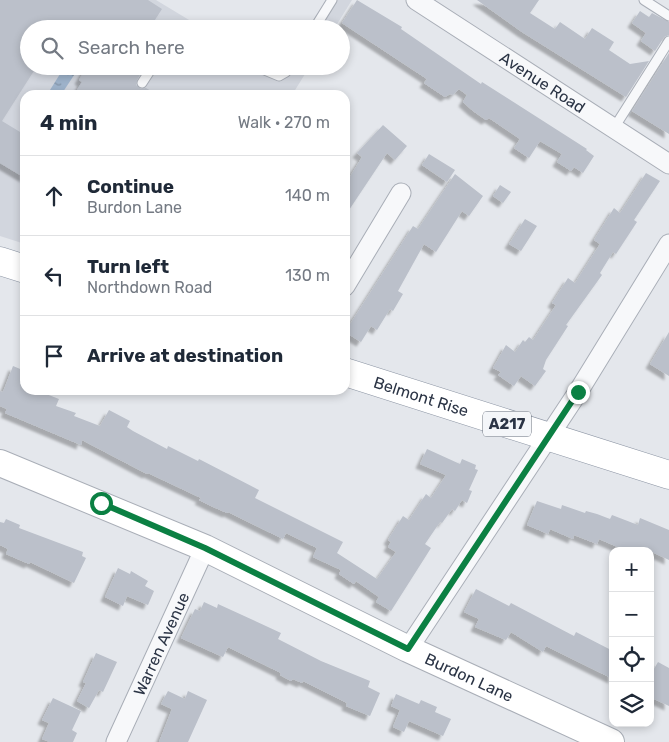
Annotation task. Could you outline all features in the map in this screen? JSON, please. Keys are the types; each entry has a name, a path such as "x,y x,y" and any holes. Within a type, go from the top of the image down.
{"highway":[{"path":"0,261 20,267"},
{"name":"Belmont Rise","path":"350,374 669,475"}],"street":[{"name":"Avenue Road","path":"416,0 669,164"},
{"path":"350,278 401,193"},
{"path":"408,649 547,436 578,392 669,244"},
{"name":"Burdon Lane","path":"0,463 205,548 408,649 611,742"},
{"name":"Warren Avenue","path":"116,742 205,548"}],"lane":[{"path":"320,20 332,0"},
{"path":"644,0 669,16"},
{"path":"614,128 669,41"},
{"path":"142,84 148,75"}],"shaded area":[{"path":"0,0 156,0 189,20 20,20 20,75 304,75 295,90 20,90 20,242 0,236"},
{"path":"326,0 352,0 340,20 314,20"}],"water":[{"path":"59,75 74,75 64,90 50,90"}],"building":[{"path":"0,0 148,0 162,9 155,20 20,20 20,75 31,75 2,121 20,132 20,175 0,163"},
{"path":"357,0 402,27 401,29 481,84 482,82 587,149 594,156 583,173 574,167 571,171 557,162 562,154 540,141 529,158 514,148 520,139 489,118 486,120 473,111 463,102 467,95 459,89 453,95 450,94 445,97 424,83 427,79 350,28 350,20 344,20"},
{"path":"477,0 539,0 530,13 555,29 560,22 585,39 592,28 614,42 609,50 630,64 649,61 626,97 522,32"},
{"path":"640,11 649,17 652,13 669,22 669,35 664,37 655,51 641,41 646,33 632,23"},
{"path":"669,53 669,134 632,111"},
{"path":"82,75 140,75 136,85 141,89 146,88 149,90 77,90 82,82 79,80"},
{"path":"383,125 407,146 395,160 387,153 350,208 350,177 362,157 357,153"},
{"path":"429,154 455,170 447,182 422,165"},
{"path":"646,173 660,181 634,220 637,222 616,254 613,252 600,273 602,275 566,325 568,326 546,360 543,369 546,371 535,386 521,376 514,386 498,375 501,372 493,368 506,345 515,352 523,340 525,342 529,337 533,340 556,305 552,303 568,278 575,283 600,244 594,240 614,208 620,213"},
{"path":"455,174 483,196 469,216 462,211 436,252 424,244 398,291 403,294 393,311 390,309 377,330 371,326 361,342 350,335 350,324 413,226 418,229"},
{"path":"500,185 511,192 503,203 493,196"},
{"path":"525,219 537,226 521,251 509,244"},
{"path":"669,332 669,376 650,364"},
{"path":"13,366 20,369 20,395 49,395 59,399 56,406 76,413 74,416 100,426 109,410 130,421 127,427 133,431 167,449 168,446 198,461 199,459 259,490 255,498 343,542 337,553 377,579 396,552 388,547 391,542 388,540 403,516 409,520 426,494 431,498 446,475 420,464 427,449 460,464 462,459 476,465 475,469 478,470 469,490 472,491 467,503 462,500 455,511 452,509 442,523 440,522 425,544 431,548 391,611 376,602 379,597 356,581 354,584 339,574 341,570 313,557 317,548 286,533 283,539 228,512 211,506 199,500 201,498 147,474 82,440 81,445 5,413 7,409 0,406 0,391 3,392"},
{"path":"537,501 561,509 562,505 610,519 612,515 638,525 640,518 669,530 669,560 654,553 654,547 618,547 599,539 597,544 574,535 573,539 550,529 548,534 527,525"},
{"path":"6,519 20,525 19,528 83,552 82,556 86,558 74,583 30,562 29,564 6,554 8,549 0,545 0,522 4,523"},
{"path":"118,568 130,574 131,571 148,581 145,586 154,591 148,605 127,596 123,606 105,597"},
{"path":"476,589 509,606 511,603 574,636 576,632 609,649 609,677 546,646 543,652 511,632 506,640 475,627 479,619 464,612"},
{"path":"204,602 217,608 218,604 281,633 278,639 321,661 370,681 368,687 380,693 370,716 346,706 347,703 303,681 302,683 293,679 291,681 280,675 281,673 228,647 223,657 181,638 195,609 200,611"},
{"path":"96,653 117,662 103,692 99,690 89,708 77,701 86,683 83,682"},
{"path":"658,662 669,668 669,706 654,699 654,669"},
{"path":"168,691 185,699 188,691 207,700 188,742 159,742 172,709 161,704"},
{"path":"396,694 419,704 421,700 437,707 435,712 451,719 443,736 409,721 404,732 393,727 400,710 391,706"},
{"path":"53,698 81,711 72,730 77,733 73,742 50,742 42,739 49,723 42,720"}],"route":[{"path":"101,503 205,548 408,649 578,392"}]}
